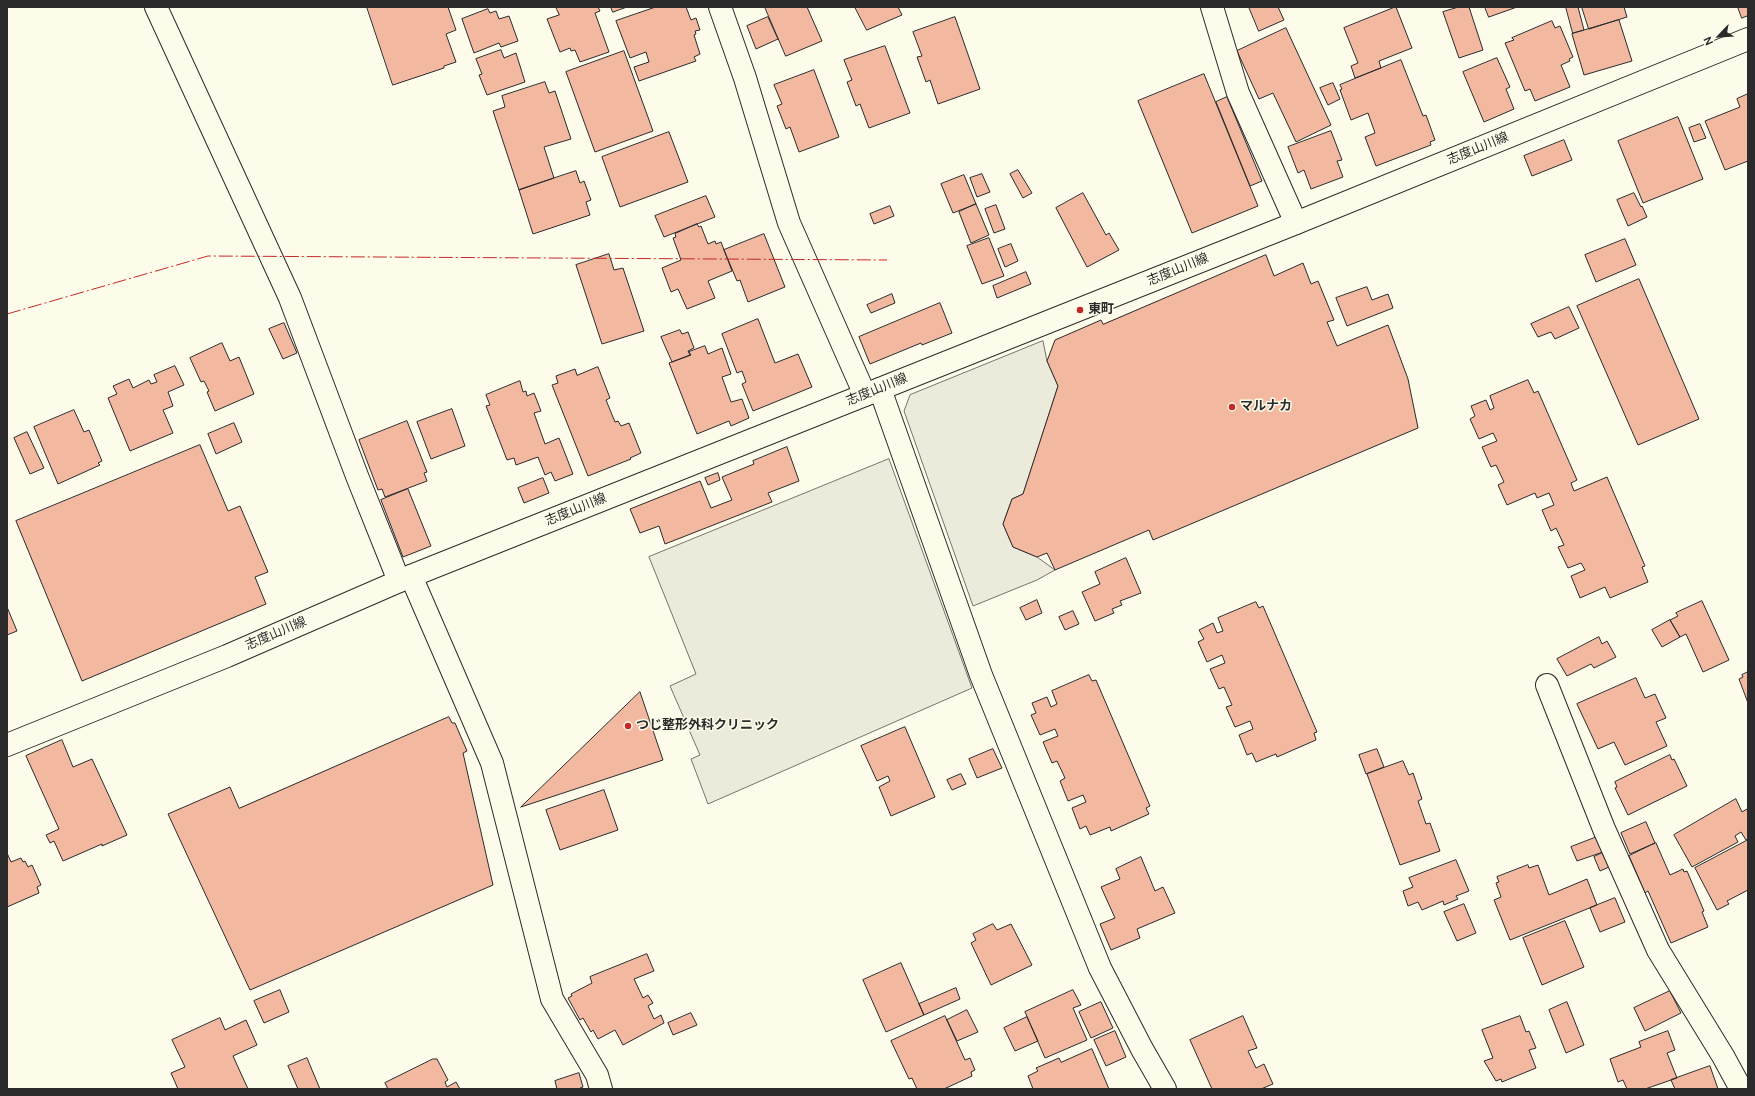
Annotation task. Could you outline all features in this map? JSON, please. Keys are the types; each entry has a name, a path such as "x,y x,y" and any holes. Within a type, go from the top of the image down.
{"street":[{"path":"156,7 290,298 356,476 492,763 552,999 596,1075 601,1089"},
{"path":"720,7 745,78 789,223 872,392 981,675 1100,968 1142,1049 1165,1089"},
{"path":"1212,7 1238,93 1296,223"},
{"name":"志度山川線","path":"7,745 227,656 405,578 1296,223 1748,39"},
{"path":"1548,685 1604,829 1658,950 1723,1056 1741,1089"}],"shaded area":[{"path":"1043,341 1047,361 1058,386 1023,494 1012,499 1003,524 1013,547 1037,557 1055,570 1037,580 973,606 904,411 910,395"},
{"path":"889,459 972,688 708,804 691,759 700,755 670,686 696,674 649,557"}],"building":[{"path":"367,7 448,7 456,30 446,34 456,62 444,66 444,68 393,85"},
{"path":"556,7 598,7 600,11 595,13 609,52 580,62 575,50 571,51 570,48 560,52 547,19 559,15"},
{"path":"611,7 627,7 613,12"},
{"path":"656,7 686,7 691,20 696,18 700,30 695,31 696,34 694,35 700,54 694,57 696,61 639,81 634,67 649,62 646,52 630,58 616,21"},
{"path":"765,7 807,7 822,41 786,56"},
{"path":"855,7 898,7 902,15 867,30"},
{"path":"1249,7 1278,7 1284,20 1259,31"},
{"path":"1396,7 1412,48 1379,61 1381,68 1355,78 1351,66 1358,63 1344,28"},
{"path":"1459,7 1469,7 1483,50 1459,58 1443,12"},
{"path":"1485,7 1517,7 1489,17"},
{"path":"1566,7 1578,7 1584,30 1573,33"},
{"path":"1582,7 1624,7 1627,17 1589,29"},
{"path":"1738,7 1748,7 1748,18 1747,16 1742,18"},
{"path":"488,9 490,13 496,11 499,19 509,16 518,41 501,47 499,43 474,53 462,19"},
{"path":"768,17 778,39 756,49 747,26"},
{"path":"955,17 980,89 938,104 930,80 926,82 917,57 922,56 913,32"},
{"path":"1619,20 1632,61 1584,75 1572,34"},
{"path":"1552,21 1555,28 1560,26 1573,57 1569,59 1570,61 1561,65 1570,87 1535,101 1530,89 1525,91 1505,43 1514,40 1512,38"},
{"path":"1286,28 1331,125 1296,142 1273,93 1259,99 1237,51"},
{"path":"885,46 910,113 869,128 860,104 856,106 847,82 852,80 844,60"},
{"path":"501,50 504,58 516,53 525,82 487,95 479,75 482,74 476,59"},
{"path":"624,51 653,131 595,152 566,72"},
{"path":"1497,58 1510,87 1506,89 1514,109 1484,122 1463,72"},
{"path":"1401,60 1423,116 1426,115 1435,140 1430,142 1431,145 1376,166 1365,137 1375,133 1368,113 1351,120 1340,90 1342,89 1340,85"},
{"path":"814,70 839,137 799,152 790,127 786,129 777,106 782,104 774,85"},
{"path":"1204,74 1258,206 1192,233 1138,101"},
{"path":"545,82 549,93 555,91 571,139 544,147 554,178 519,190 493,111 505,107 502,96"},
{"path":"1333,83 1340,99 1328,105 1320,88"},
{"path":"1748,94 1748,161 1725,170 1705,121 1740,107 1737,99"},
{"path":"1227,97 1262,181 1250,186 1216,102"},
{"path":"1678,117 1703,179 1643,203 1618,141"},
{"path":"1700,124 1706,138 1694,142 1689,128"},
{"path":"1331,131 1342,160 1337,161 1343,177 1311,189 1304,170 1298,173 1288,147"},
{"path":"669,132 688,182 620,207 602,157"},
{"path":"1564,140 1572,160 1532,176 1524,156"},
{"path":"1018,170 1032,193 1023,198 1010,174"},
{"path":"576,171 580,183 584,181 591,200 586,202 590,215 533,234 519,190"},
{"path":"982,174 990,192 977,197 970,178"},
{"path":"964,175 976,204 953,213 941,184"},
{"path":"1083,193 1106,235 1109,233 1119,250 1087,267 1056,208"},
{"path":"1634,193 1647,217 1628,226 1617,200"},
{"path":"706,196 715,217 664,237 655,216"},
{"path":"976,204 989,235 971,243 959,212"},
{"path":"996,205 1005,229 994,233 985,209"},
{"path":"890,206 894,216 874,224 870,214"},
{"path":"697,224 699,227 701,226 708,244 715,241 716,244 721,242 732,271 708,281 715,298 687,309 678,289 671,292 662,268 681,260 673,238 676,237 675,234"},
{"path":"764,234 785,287 748,302 740,280 737,281 724,250"},
{"path":"989,238 1004,276 982,284 967,246"},
{"path":"1625,239 1636,265 1596,282 1585,255"},
{"path":"1011,244 1018,261 1005,267 998,249"},
{"path":"609,254 614,270 623,268 644,331 602,344 576,265"},
{"name":"マルナカ","path":"1266,255 1274,276 1303,263 1311,284 1318,281 1334,320 1327,322 1337,346 1388,325 1408,379 1418,428 1153,540 1149,530 1055,570 1047,553 1037,557 1013,547 1003,524 1012,499 1023,494 1058,386 1047,361 1055,340 1101,320 1103,324"},
{"path":"1026,272 1031,284 997,298 993,286"},
{"path":"1639,279 1699,419 1638,445 1577,306"},
{"path":"1367,287 1372,300 1388,294 1393,308 1347,326 1336,298"},
{"path":"892,294 895,303 871,313 867,305"},
{"path":"940,303 952,333 922,345 921,343 870,364 859,337"},
{"path":"1569,307 1579,328 1555,339 1551,332 1538,337 1531,324"},
{"path":"758,319 775,363 798,354 812,387 753,411 742,384 746,382 742,371 737,373 722,334"},
{"path":"284,323 297,353 283,359 269,329"},
{"path":"680,330 682,334 688,332 694,348 688,351 690,355 672,362 661,337"},
{"path":"222,343 230,361 239,357 254,394 215,411 207,392 209,391 204,381 201,382 190,358"},
{"path":"705,346 708,354 722,348 731,374 722,377 731,402 742,399 749,418 731,426 729,421 697,434 669,363 691,355 689,352"},
{"path":"175,366 184,385 168,392 173,406 163,410 173,433 130,451 108,398 117,394 113,386 129,379 133,388 149,380 151,384 157,382 154,375"},
{"path":"598,367 610,398 606,400 615,422 618,421 621,426 629,423 641,453 630,458 631,459 588,476 552,385 558,383 556,376 575,369 577,375"},
{"path":"1528,380 1534,393 1538,391 1577,480 1571,483 1574,491 1607,477 1645,566 1642,567 1648,582 1610,598 1605,587 1580,598 1571,576 1585,570 1581,563 1568,568 1558,547 1564,545 1556,528 1551,531 1542,510 1554,505 1549,493 1537,498 1535,493 1507,505 1498,485 1504,482 1496,465 1491,467 1482,447 1497,441 1493,433 1479,439 1470,419 1475,416 1471,406 1486,400 1490,410 1494,408 1490,396"},
{"path":"520,381 523,392 526,391 527,396 534,393 541,411 534,413 545,444 559,438 573,474 555,481 551,472 545,475 538,457 516,465 514,458 507,460 486,406 490,405 486,395"},
{"path":"452,409 465,446 431,459 417,422"},
{"path":"74,410 84,432 89,430 102,461 98,463 100,465 58,484 34,427"},
{"path":"407,421 427,472 424,473 427,481 385,497 382,489 378,490 359,440"},
{"path":"234,423 242,442 216,454 208,434"},
{"path":"27,432 44,468 30,474 14,438"},
{"path":"200,445 228,511 240,506 268,572 255,577 266,604 82,681 16,521"},
{"path":"787,447 799,481 768,493 772,502 665,544 659,526 640,533 630,509 700,481 711,508 732,500 722,477 754,464 753,461"},
{"path":"718,473 720,480 708,485 705,478"},
{"path":"543,478 549,493 524,503 518,488"},
{"path":"408,489 431,546 403,557 381,500"},
{"path":"1126,558 1141,593 1120,601 1122,605 1112,609 1114,613 1095,621 1082,592 1100,584 1095,572"},
{"path":"1037,600 1042,613 1026,620 1020,608"},
{"path":"1702,601 1729,660 1703,672 1686,634 1680,637 1670,620 1678,616 1676,613"},
{"path":"1256,602 1259,608 1263,606 1317,732 1314,733 1316,740 1277,757 1276,754 1256,762 1252,753 1247,755 1239,735 1253,729 1250,721 1235,727 1226,707 1232,705 1224,687 1219,689 1210,669 1225,663 1222,655 1207,662 1198,642 1204,639 1199,630 1213,623 1217,633 1223,631 1218,618"},
{"path":"7,607 17,631 7,635"},
{"path":"1073,611 1079,624 1065,630 1059,617"},
{"path":"1670,620 1680,637 1662,647 1652,630"},
{"path":"1599,637 1602,644 1607,641 1616,657 1594,668 1591,664 1567,676 1557,659"},
{"path":"1748,672 1748,703 1739,679 1743,677 1742,675"},
{"path":"1089,675 1092,681 1096,680 1150,806 1146,808 1149,814 1111,831 1110,827 1090,835 1086,826 1080,829 1072,808 1086,802 1083,795 1068,801 1060,781 1065,778 1057,761 1052,763 1043,742 1058,736 1055,729 1040,735 1031,715 1036,713 1032,703 1047,697 1051,707 1057,704 1052,691"},
{"path":"1636,678 1645,698 1655,694 1666,718 1656,722 1667,746 1625,765 1614,742 1598,749 1577,704"},
{"name":"つじ整形外科クリニック","path":"640,692 663,760 521,807"},
{"path":"449,717 452,723 455,723 467,751 463,753 493,885 250,990 168,814 230,787 239,808"},
{"path":"905,727 935,797 891,816 879,787 890,781 888,776 877,781 861,746"},
{"path":"62,740 73,767 92,759 127,835 63,861 54,841 50,843 46,835 59,829 26,756"},
{"path":"993,749 1002,768 977,778 969,759"},
{"path":"1377,749 1384,767 1366,774 1359,755"},
{"path":"1670,755 1672,760 1674,759 1687,786 1628,815 1615,788 1617,787 1615,782"},
{"path":"1403,761 1409,775 1413,773 1422,799 1418,801 1426,824 1430,823 1440,851 1400,865 1367,774"},
{"path":"961,774 966,784 952,790 947,780"},
{"path":"604,790 618,830 560,850 546,810"},
{"path":"1736,799 1742,812 1747,809 1748,811 1748,839 1746,840 1741,832 1735,836 1738,842 1692,867 1674,835"},
{"path":"1646,822 1655,843 1630,854 1621,833"},
{"path":"1597,837 1603,852 1577,861 1571,847"},
{"path":"1748,840 1748,890 1727,901 1729,904 1717,910 1695,868"},
{"path":"1656,843 1670,875 1683,869 1684,872 1687,871 1704,911 1702,912 1708,927 1671,943 1648,891 1645,893 1629,856"},
{"path":"7,853 11,862 21,858 23,862 25,861 28,867 32,865 41,885 37,887 39,893 7,907"},
{"path":"1602,853 1609,867 1600,871 1594,857"},
{"path":"1141,857 1155,891 1163,887 1175,913 1137,929 1140,938 1111,950 1100,924 1115,918 1101,887 1120,879 1116,869"},
{"path":"1456,860 1469,891 1456,896 1458,899 1444,905 1443,901 1422,910 1418,902 1408,906 1403,891 1413,887 1409,878"},
{"path":"1528,865 1529,868 1538,865 1549,895 1587,879 1597,905 1510,940 1494,900 1501,897 1496,883 1499,882 1497,877"},
{"path":"1615,898 1625,922 1600,932 1590,908"},
{"path":"1464,904 1476,933 1457,941 1444,912"},
{"path":"1565,921 1584,967 1542,985 1523,938"},
{"path":"993,924 997,930 1011,924 1032,965 991,985 971,943 976,940 973,934"},
{"path":"647,954 654,971 634,979 643,998 648,995 653,1003 648,1006 654,1019 661,1015 664,1023 623,1045 615,1030 598,1039 593,1030 591,1032 583,1018 580,1020 568,998 572,996 571,994 592,983 590,977"},
{"path":"901,963 924,1015 886,1032 863,980"},
{"path":"956,988 960,999 924,1015 919,1004"},
{"path":"280,990 289,1012 264,1023 254,1001"},
{"path":"1073,990 1081,1005 1073,1008 1087,1040 1045,1058 1025,1012"},
{"path":"1670,991 1681,1013 1645,1031 1634,1008"},
{"path":"1101,1002 1113,1028 1091,1038 1079,1012"},
{"path":"1567,1002 1584,1045 1566,1053 1549,1010"},
{"path":"967,1010 978,1032 957,1041 947,1020"},
{"path":"691,1013 697,1025 673,1035 668,1023"},
{"path":"945,1016 965,1060 970,1058 975,1070 971,1072 972,1076 944,1089 917,1089 912,1078 909,1079 891,1041"},
{"path":"1243,1016 1257,1048 1248,1051 1256,1068 1264,1064 1273,1084 1261,1089 1212,1089 1190,1040"},
{"path":"1520,1016 1526,1032 1529,1031 1536,1048 1529,1050 1536,1068 1502,1082 1501,1079 1496,1081 1484,1061 1493,1058 1482,1030"},
{"path":"1027,1017 1038,1041 1015,1051 1004,1028"},
{"path":"220,1018 225,1030 246,1020 257,1045 233,1056 248,1089 178,1089 171,1073 185,1067 172,1040"},
{"path":"1115,1031 1126,1057 1106,1066 1094,1040"},
{"path":"1668,1031 1675,1050 1667,1053 1677,1078 1645,1089 1627,1089 1623,1080 1618,1082 1610,1059 1641,1047 1639,1042"},
{"path":"1092,1049 1109,1089 1033,1089 1028,1076 1038,1071 1036,1068 1059,1058 1061,1062"},
{"path":"307,1058 320,1089 298,1089 288,1066"},
{"path":"433,1059 437,1059 448,1080 445,1082 447,1087 456,1082 460,1089 388,1089 385,1083"},
{"path":"1710,1066 1718,1089 1675,1089 1671,1080"},
{"path":"579,1073 583,1087 578,1089 557,1089 555,1081"}],"power":[{"path":"7,314 208,256 887,260"}],"place":[{"name":"東町","path":"1080,310"},
{"name":"マルナカ","path":"1232,407"},
{"name":"つじ整形外科クリニック","path":"628,726"}]}
